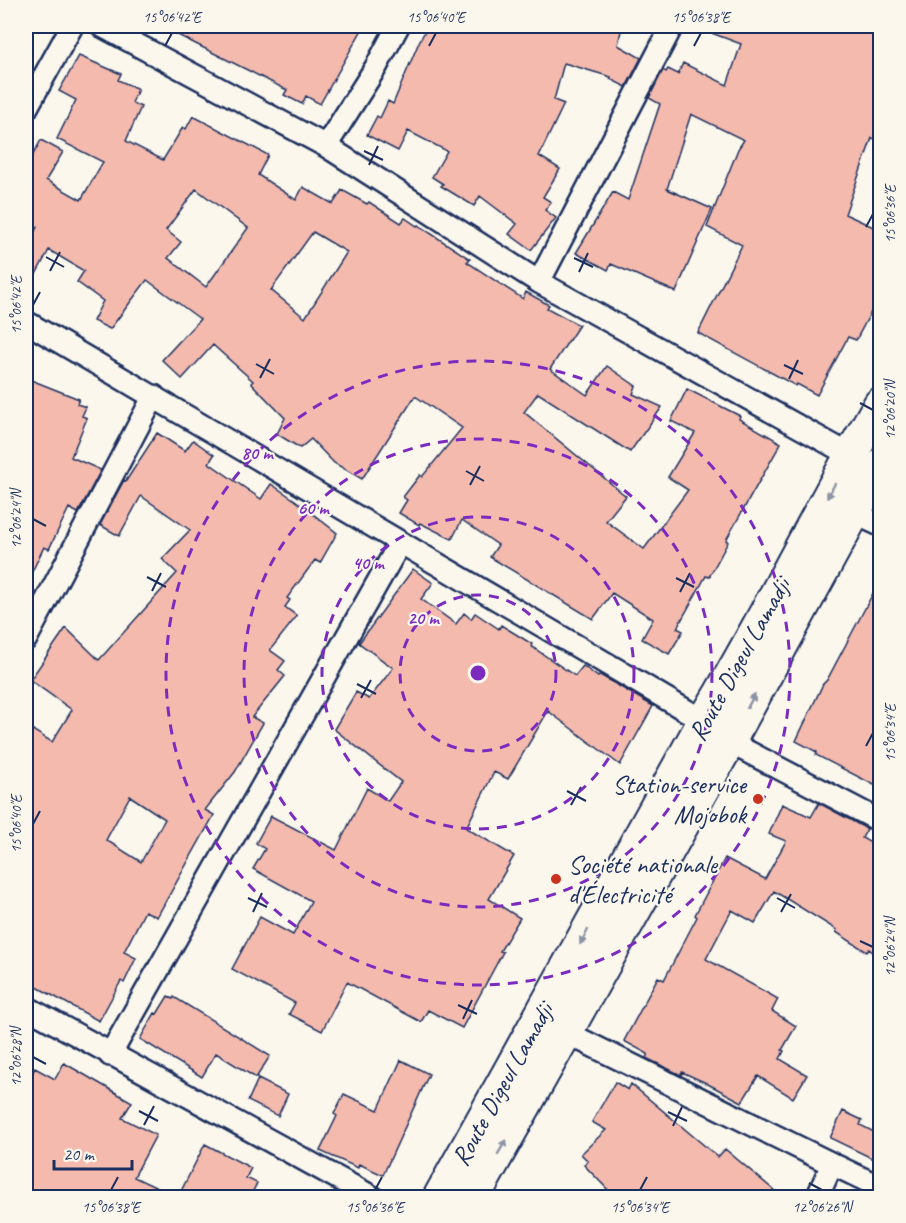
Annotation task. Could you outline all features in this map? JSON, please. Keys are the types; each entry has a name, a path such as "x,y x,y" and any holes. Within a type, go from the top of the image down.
{"main road":[{"name":"Route Digeul Lamadji","path":"439,1197 704,721 740,662 850,455 880,404"},
{"path":"473,1197 729,742 867,519 880,465"}],"street":[{"path":"26,109 72,26"},
{"path":"102,26 326,146 539,282 850,455"},
{"path":"326,146 376,68 398,26"},
{"path":"539,282 672,26"},
{"path":"26,322 704,721 729,742 880,821"},
{"path":"26,639 154,396"},
{"path":"110,1055 400,543"},
{"path":"26,1007 110,1055 374,1197"},
{"path":"567,1033 880,1187"},
{"path":"817,1197 832,1164"}],"building":[{"path":"160,26 364,26 320,104 306,96 302,104 284,95 287,90"},
{"path":"428,26 622,26 618,45 641,58 626,87 610,79 611,77 564,63 554,100 564,104 539,156 560,169 543,197 551,202 545,210 556,218 531,250 509,234 517,224 480,196 474,206 441,186 443,184 432,177 447,151 408,131 398,151 367,135 377,116 380,118 388,101 393,104"},
{"path":"698,26 880,26 880,140 872,138 845,214 880,230 880,295 856,340 848,337 817,395 698,333 742,245 707,227 738,149 744,140 691,114 667,189 712,209 676,292 611,264 608,270 576,253 613,192 628,200 660,104 649,98 663,70 666,72 668,69 678,74 683,63 727,85 741,44 698,28"},
{"path":"79,56 121,74 118,80 138,89 132,103 141,107 126,141 163,160 183,127 186,129 193,116 268,155 258,175 296,200 303,187 333,204 342,190 367,204 369,202 401,223 405,218 418,225 470,259 467,262 523,299 526,292 549,305 547,308 579,325 550,369 587,395 607,366 636,386 633,394 662,407 630,452 538,393 524,412 626,496 606,521 644,549 688,490 668,477 695,433 671,421 687,389 740,416 739,419 781,443 726,540 728,542 709,577 706,576 677,628 683,631 669,654 642,639 653,619 612,593 593,619 490,557 498,545 462,520 452,539 420,523 419,525 399,513 407,500 403,497 462,428 415,396 362,479 334,463 311,439 300,448 277,434 285,418 251,383 253,381 213,345 182,379 162,360 200,319 147,280 110,329 93,321 103,301 77,282 84,271 49,250 26,293 26,249 37,227 26,221 26,168 41,140 63,152 46,180 81,200 103,162 57,139 76,100 59,91","holes":["196,189 248,228 206,287 168,258 181,242 166,230","313,232 347,252 305,318 271,290"]},
{"path":"26,378 79,399 77,404 86,407 82,416 87,418 71,457 101,470 78,513 69,508 49,549 44,547 26,584"},
{"path":"157,433 185,451 193,440 214,455 209,463 261,499 271,484 337,533 320,563 315,560 287,598 290,600 285,607 297,616 270,650 285,661 278,670 285,676 252,717 263,723 235,772 205,810 214,815 157,917 145,911 124,952 136,958 124,983 121,981 99,1021 26,981 26,726 52,742 72,710 30,680 66,628 99,660 177,573 162,559 190,530 141,496 119,536 100,525 124,480 126,481","holes":["130,796 165,819 141,862 106,840"]},
{"path":"413,569 433,583 421,599 456,624 464,613 471,619 475,613 499,629 501,625 532,644 531,646 575,676 583,666 598,677 600,675 653,706 620,765 548,711 508,779 494,772 466,828 514,856 489,899 520,918 500,951 503,952 462,1028 428,1010 421,1022 347,982 322,1031 289,1014 295,1003 232,969 260,917 293,935 311,901 253,869 265,849 256,843 271,816 336,850 367,788 388,801 401,782 334,729 356,692 369,699 393,668 359,643"},
{"path":"880,580 880,788 816,755 817,752 796,741 823,684"},
{"path":"819,803 867,829 862,838 880,848 880,958 869,949 867,952 836,932 837,930 774,891 755,923 732,910 706,959 778,999 772,1011 796,1026 782,1050 784,1051 780,1059 807,1075 793,1098 758,1076 742,1102 704,1082 682,1072 681,1075 646,1058 648,1054 624,1041 658,977 664,980 725,858 765,879 786,841 769,834 782,804 811,817"},
{"path":"168,996 173,999 174,997 270,1056 256,1078 216,1053 202,1077 140,1039"},
{"path":"401,1060 429,1074 383,1175 359,1164 358,1168 320,1151 337,1116 334,1114 344,1094 378,1110"},
{"path":"64,1063 132,1102 122,1118 156,1135 134,1177 176,1197 26,1197 26,1083 35,1068 55,1079"},
{"path":"258,1079 288,1094 278,1116 248,1101"},
{"path":"615,1082 628,1090 631,1084 718,1157 725,1149 782,1197 615,1197 584,1165 588,1161 581,1154 606,1130 592,1122"},
{"path":"843,1111 862,1120 860,1125 880,1135 880,1162 830,1138"},
{"path":"205,1144 251,1168 246,1178 257,1183 250,1197 178,1197"}],"place":[{"name":"Station-service Mojobok","path":"758,799"},
{"name":"Société nationale d'Électricité","path":"556,879"}]}
